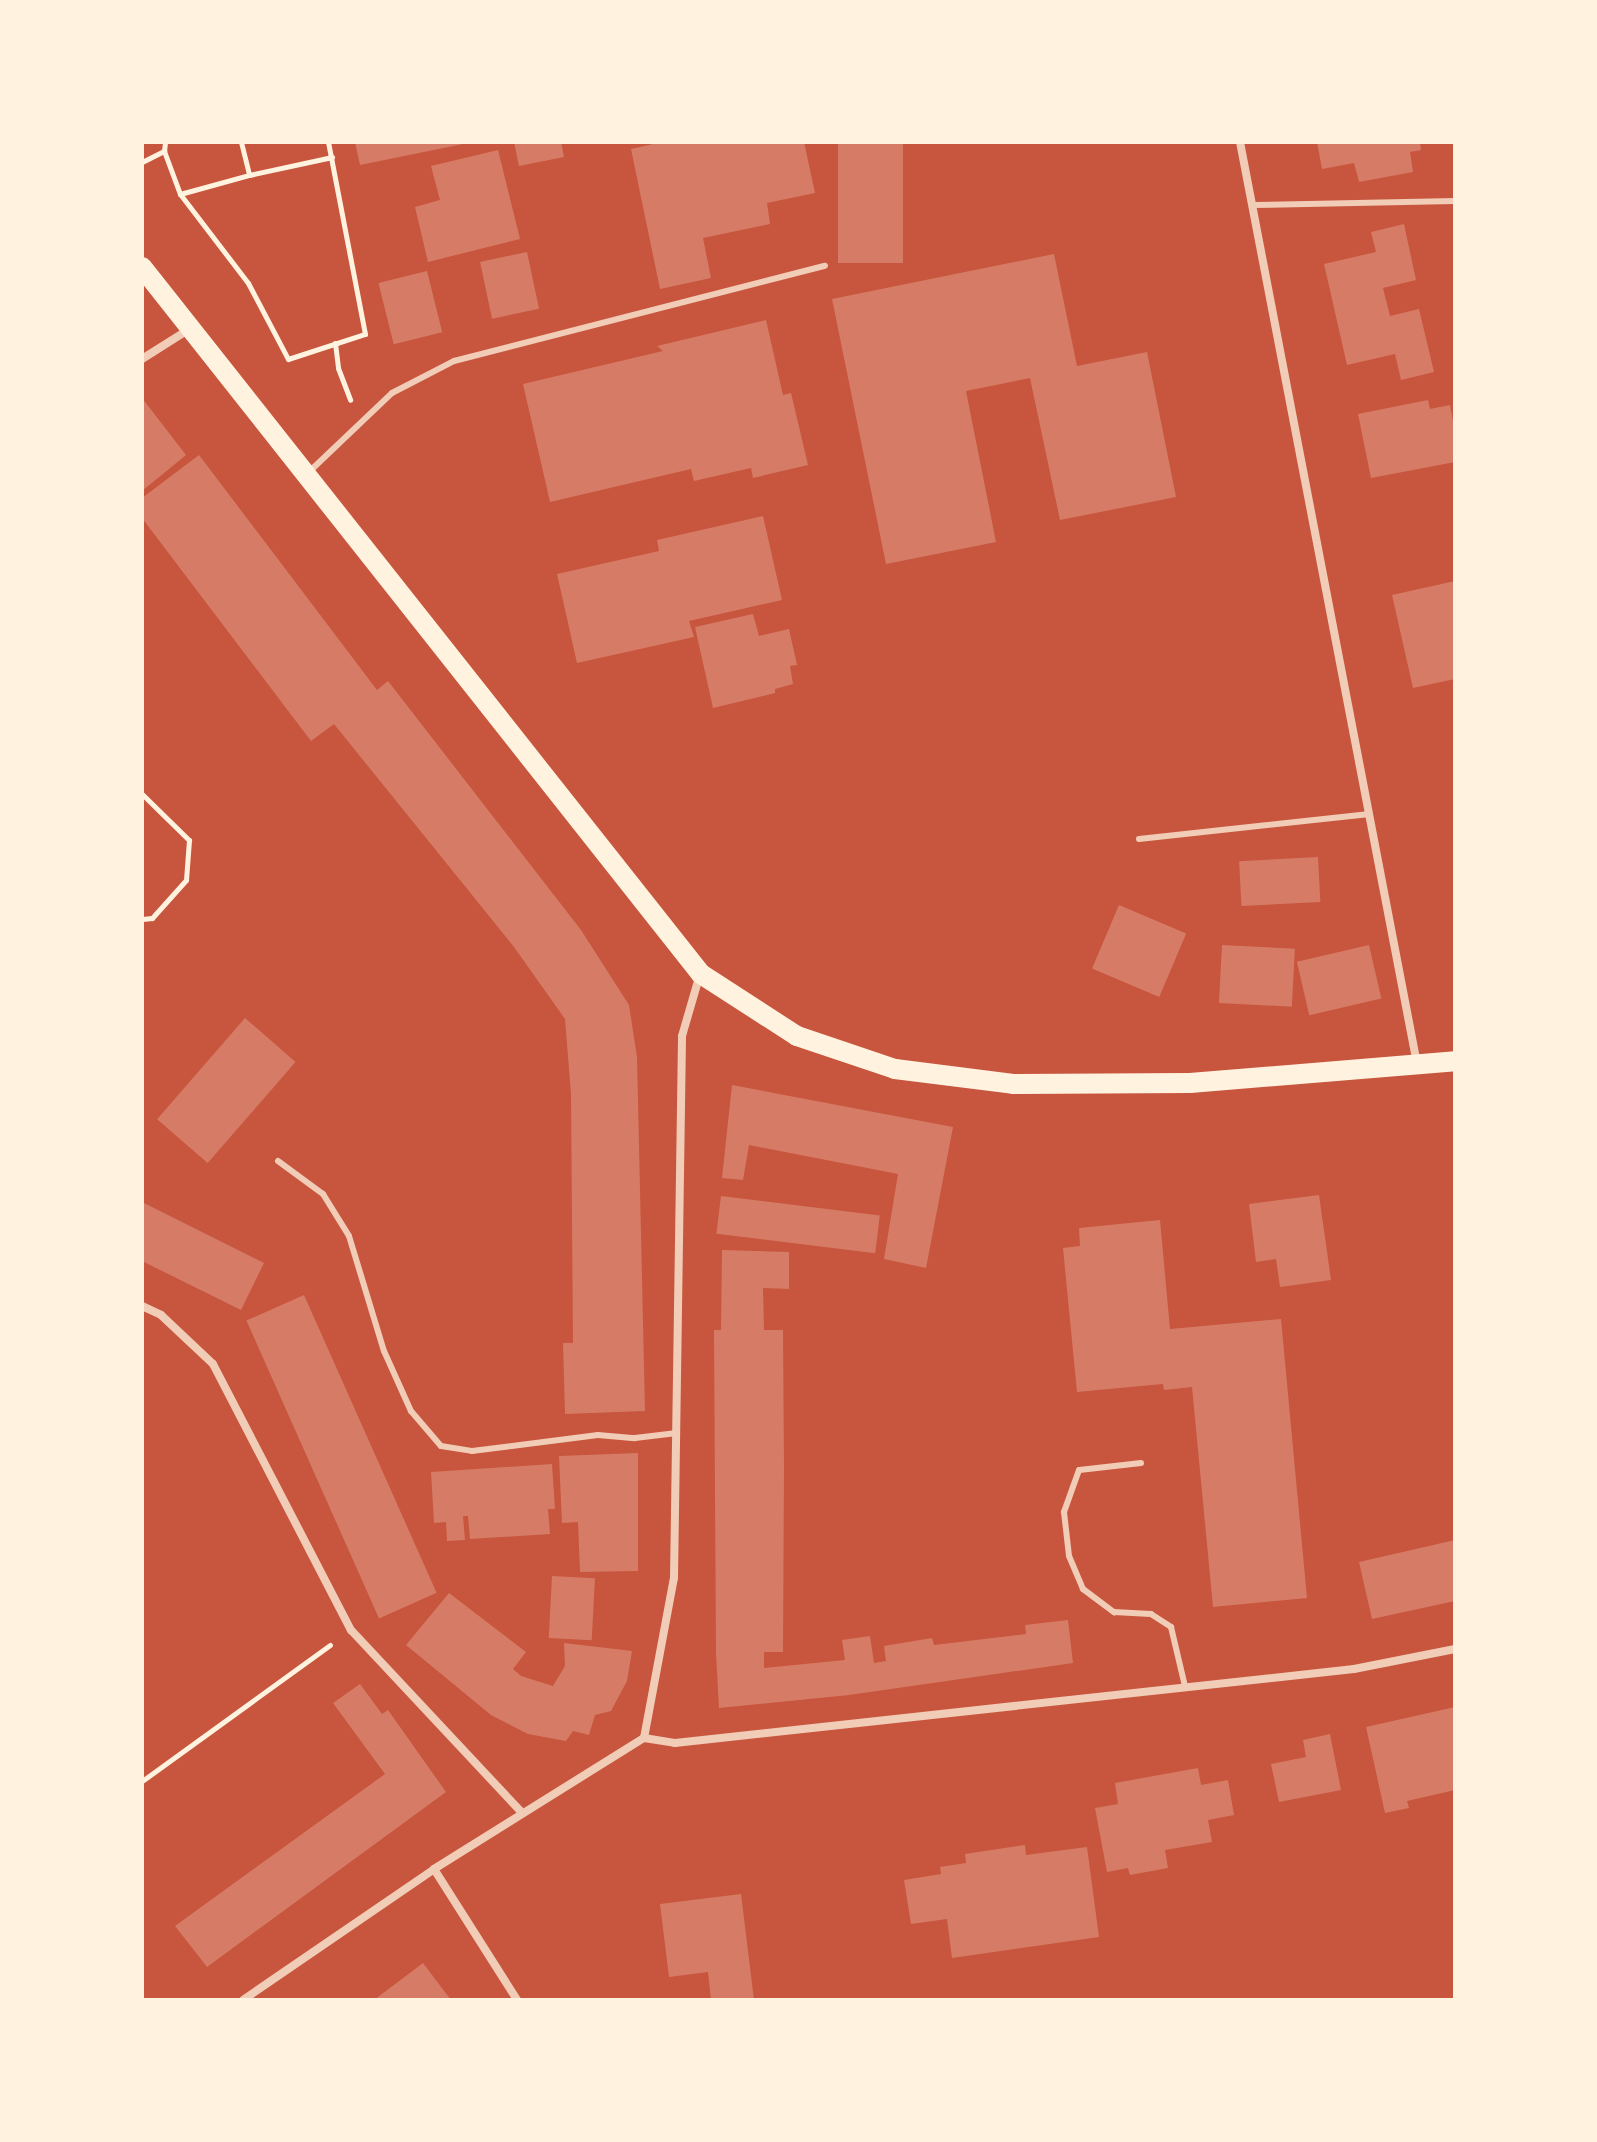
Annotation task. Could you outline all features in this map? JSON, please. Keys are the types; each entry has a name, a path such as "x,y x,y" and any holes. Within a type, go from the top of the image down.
{"main road":[{"path":"142,267 188,330 701,974 797,1036 895,1069 1013,1084 1190,1083 1455,1061"}],"street":[{"path":"1240,142 1319,566 1372,814 1418,1066"},
{"path":"142,359 188,330"},
{"path":"644,1738 674,1578 682,1036 701,974"},
{"path":"142,1306 161,1315 213,1364 351,1630 389,1667 522,1813"},
{"path":"243,2000 434,1869 644,1738 675,1743 1354,1669 1455,1649"},
{"path":"434,1869 517,2000"}],"lane":[{"path":"1253,205 1455,201"},
{"path":"305,476 392,393 454,361 825,266"},
{"path":"1139,839 1372,814"},
{"path":"278,1161 323,1194 349,1236 384,1351 411,1411 441,1446 472,1451 598,1435 635,1438 677,1433"},
{"path":"1141,1463 1079,1470 1064,1512 1069,1556 1083,1589 1114,1612 1151,1614 1171,1627 1185,1686"}],"path":[{"path":"165,142 164,151 180,194 248,283 288,359 365,334 328,142"},
{"path":"241,142 249,175"},
{"path":"142,162 164,151"},
{"path":"180,194 332,157"},
{"path":"335,343 345,392 364,419"},
{"path":"142,794 189,840 186,880 152,918 142,919"},
{"path":"142,1781 331,1645"}],"building":[{"path":"355,142 468,142 468,143 360,165"},
{"path":"514,142 561,142 564,157 519,166"},
{"path":"662,142 804,142 815,193 767,203 770,224 703,238 711,278 660,289 631,149"},
{"path":"838,142 903,142 903,263 838,263"},
{"path":"1317,142 1420,142 1421,150 1410,152 1413,172 1359,182 1354,163 1322,169"},
{"path":"498,150 520,239 428,262 415,207 440,200 431,166"},
{"path":"1404,224 1416,280 1383,288 1390,316 1419,309 1434,372 1401,380 1395,354 1347,365 1324,264 1376,252 1371,232"},
{"path":"527,252 539,309 492,319 480,262"},
{"path":"1054,254 1077,366 1147,352 1176,497 1060,520 1030,378 966,391 996,542 886,564 832,299"},
{"path":"427,271 442,332 394,344 378,283"},
{"path":"766,320 783,395 791,393 808,465 753,478 751,468 694,481 691,469 550,502 523,384 663,351 657,346"},
{"path":"142,398 186,455 142,491"},
{"path":"1428,400 1430,409 1450,405 1455,432 1455,462 1371,478 1358,414"},
{"path":"199,455 377,690 388,681 581,930 629,1005 637,1057 645,1411 565,1414 563,1343 573,1343 571,1094 565,1019 514,947 334,724 311,741 142,518 142,498"},
{"path":"763,516 782,600 689,621 694,637 577,663 557,574 659,551 657,540"},
{"path":"1455,581 1455,679 1413,688 1392,595"},
{"path":"753,614 759,636 789,629 797,665 790,666 793,684 775,689 775,693 713,708 695,627"},
{"path":"1318,857 1320,902 1241,906 1239,861"},
{"path":"1119,905 1186,934 1159,997 1092,969"},
{"path":"1222,945 1295,949 1292,1007 1219,1003"},
{"path":"1369,945 1381,999 1309,1015 1297,962"},
{"path":"245,1018 296,1062 208,1163 157,1119"},
{"path":"732,1085 953,1127 926,1268 884,1259 898,1174 749,1145 743,1180 722,1178"},
{"path":"1319,1195 1331,1280 1280,1287 1276,1259 1256,1262 1249,1204"},
{"path":"721,1196 880,1215 875,1253 716,1234"},
{"path":"142,1202 264,1263 241,1310 142,1261"},
{"path":"1160,1220 1170,1329 1281,1319 1307,1598 1213,1607 1192,1387 1164,1390 1163,1384 1077,1392 1063,1248 1080,1246 1079,1228"},
{"path":"722,1250 789,1252 789,1289 763,1288 764,1330 783,1330 784,1468 783,1652 764,1652 764,1668 845,1660 842,1640 870,1636 874,1663 886,1661 884,1646 932,1638 934,1645 1026,1634 1025,1625 1068,1620 1073,1663 849,1695 719,1708 714,1330 721,1330"},
{"path":"304,1295 437,1593 379,1618 246,1321"},
{"path":"638,1453 638,1571 580,1572 578,1522 562,1523 559,1456"},
{"path":"552,1464 555,1509 548,1509 550,1534 470,1539 468,1516 463,1516 465,1540 447,1541 446,1522 434,1523 431,1472"},
{"path":"1455,1540 1455,1601 1372,1619 1359,1562"},
{"path":"552,1576 595,1578 592,1640 549,1638"},
{"path":"449,1593 526,1652 513,1669 521,1676 553,1686 565,1666 564,1643 632,1651 627,1681 611,1711 595,1715 589,1735 573,1731 566,1741 528,1734 491,1715 406,1645"},
{"path":"360,1684 382,1714 388,1710 446,1792 207,1967 175,1926 385,1774 333,1703"},
{"path":"1455,1707 1455,1790 1407,1801 1409,1808 1385,1813 1366,1727"},
{"path":"1330,1734 1341,1790 1279,1802 1271,1764 1306,1757 1303,1740"},
{"path":"1198,1768 1201,1785 1228,1780 1234,1815 1208,1820 1212,1842 1165,1850 1168,1868 1130,1875 1128,1868 1107,1872 1095,1808 1118,1804 1115,1783"},
{"path":"1025,1845 1026,1855 1087,1847 1099,1937 952,1958 947,1919 911,1924 904,1880 941,1874 940,1867 966,1863 965,1854"},
{"path":"741,1894 754,2000 711,2000 708,1972 669,1977 660,1904"},
{"path":"423,1963 451,2000 374,2000"}]}
